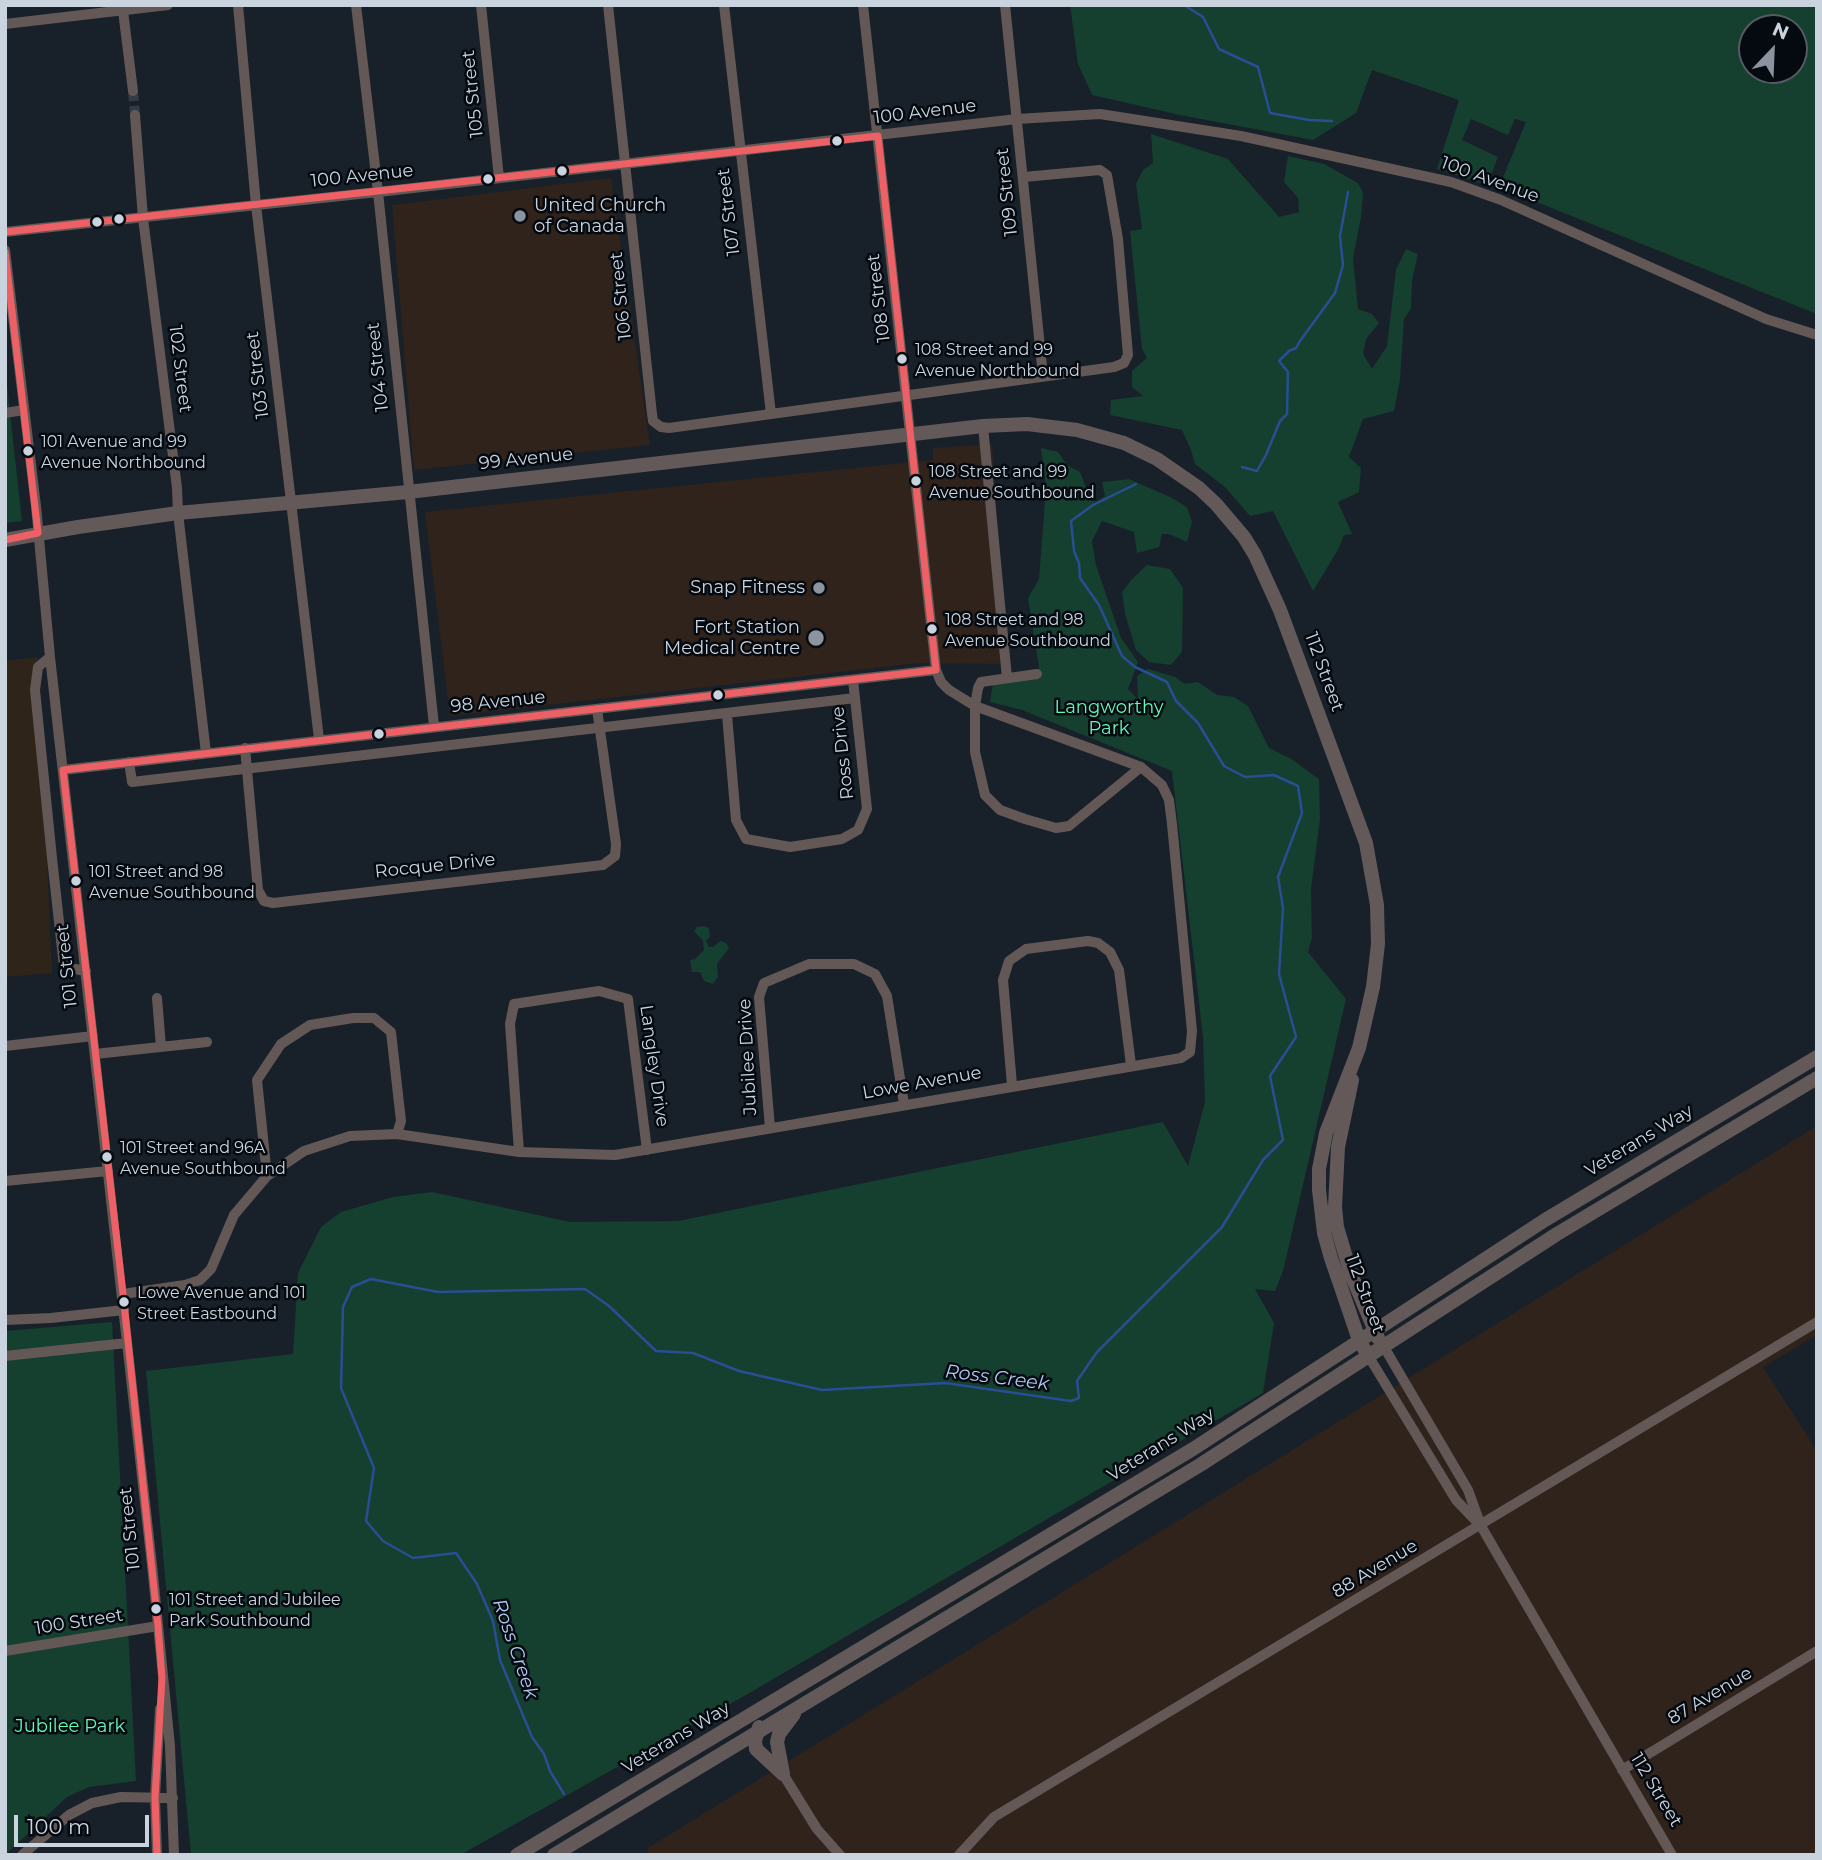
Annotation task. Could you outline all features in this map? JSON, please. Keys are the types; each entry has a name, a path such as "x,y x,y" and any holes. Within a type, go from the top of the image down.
{"main road":[{"name":"99 Avenue","path":"5,540 178,513 408,492 909,433 983,426 1052,426"},
{"name":"112 Street","path":"1052,426 1103,436 1141,450 1176,470 1199,488 1230,520 1249,546 1267,580 1358,820 1371,865 1377,905 1378,944 1374,987 1338,1147 1335,1207 1337,1227 1351,1274 1374,1331 1384,1347"},
{"name":"112 Street","path":"1359,1048 1326,1133 1319,1169 1319,1190 1328,1245 1359,1340 1369,1357"},
{"name":"Veterans Way","path":"517,1855 1193,1449 1545,1220 1817,1056"},
{"name":"Veterans Way","path":"554,1855 1200,1465 1557,1234 1817,1078"},
{"path":"783,1774 778,1749 779,1734 804,1705"},
{"path":"763,1708 755,1741 756,1749 783,1774"}],"street":[{"path":"5,24 168,5"},
{"name":"103 Street","path":"238,5 256,205 319,739"},
{"name":"104 Street","path":"356,5 434,726"},
{"name":"105 Street","path":"481,5 499,178"},
{"name":"106 Street","path":"608,5 653,421 661,427 669,428 771,414"},
{"name":"107 Street","path":"724,5 771,414"},
{"name":"108 Street","path":"863,5 936,670"},
{"name":"109 Street","path":"1005,5 1043,376"},
{"path":"123,11 133,91"},
{"name":"100 Avenue","path":"5,232 1017,119 1100,114 1241,136 1430,176 1501,200 1766,319 1817,335"},
{"name":"102 Street","path":"135,115 143,218 176,478 205,753"},
{"path":"771,414 1114,367 1126,360 1128,355 1118,239 1107,176 1100,170 1024,177"},
{"name":"101 Street","path":"5,250 158,1626 173,1798 174,1855"},
{"path":"5,412 24,410"},
{"path":"983,426 1007,678"},
{"path":"50,657 38,667 35,690 64,967 86,971"},
{"name":"98 Avenue","path":"63,770 936,670"},
{"name":"Lowe Avenue","path":"123,1294 186,1285 200,1280 211,1269 234,1215 267,1176 304,1151 326,1142 367,1133 397,1134 519,1152 615,1155 1184,1056 1190,1052 1193,1037 1169,800 1162,785 1141,767 975,706 949,690 941,682 936,670"},
{"path":"1037,674 981,682 975,706 975,752 985,795 1000,810 1056,828 1069,827 1141,767"},
{"name":"Ross Drive","path":"726,715 736,820 747,839 790,847 842,839 858,830 867,808 853,680"},
{"path":"129,762 132,782 855,698"},
{"name":"Rocque Drive","path":"245,748 258,890 264,901 273,903 603,865 615,856 616,844 597,709"},
{"path":"1012,1085 1003,980 1009,961 1026,949 1037,947 1088,941 1098,943 1110,952 1119,970 1131,1065"},
{"name":"Jubilee Drive","path":"770,1128 759,997 764,983 809,964 854,964 875,974 887,996 904,1104"},
{"name":"Langley Drive","path":"519,1152 510,1024 514,1004 599,991 628,999 647,1150"},
{"path":"157,998 161,1047"},
{"path":"267,1176 257,1080 281,1044 310,1025 353,1018 374,1018 391,1032 401,1121 397,1134"},
{"path":"5,1046 93,1036"},
{"path":"95,1054 207,1042"},
{"path":"5,1181 108,1171"},
{"path":"5,1320 124,1310"},
{"name":"88 Avenue","path":"958,1855 994,1817 1817,1322"},
{"path":"5,1356 127,1343"},
{"name":"112 Street","path":"1384,1347 1468,1490 1481,1526 1672,1855"},
{"name":"112 Street","path":"1369,1357 1456,1500 1481,1526"},
{"name":"100 Street","path":"5,1651 158,1626"},
{"name":"87 Avenue","path":"1622,1770 1817,1651"},
{"name":"101 Street","path":"157,1855 155,1797 162,1678"},
{"path":"783,1774 817,1829 840,1855"},
{"path":"22,1855 80,1808 104,1800 173,1798"}],"shaded area":[{"path":"611,178 650,445 414,470 392,205"},
{"path":"992,444 1006,664 918,663 450,716 425,512 933,460 933,448"},
{"path":"38,657 52,973 5,977 5,661"},
{"path":"1817,1126 1817,1335 1763,1367 1817,1451 1817,1855 647,1855 648,1848"}],"green space":[{"path":"1070,5 1817,5 1817,314 1499,187 1526,122 1515,119 1508,135 1471,119 1462,140 1498,157 1487,185 1437,169 1459,100 1372,70 1356,113 1313,140 1092,95 1078,64"},
{"path":"1151,134 1228,159 1279,217 1299,212 1298,198 1284,182 1288,156 1324,164 1358,183 1363,193 1353,258 1358,309 1372,314 1379,323 1366,339 1363,354 1372,369 1387,346 1396,270 1406,249 1418,254 1412,281 1411,308 1404,319 1400,380 1394,411 1363,419 1349,457 1361,468 1359,492 1338,502 1352,534 1344,535 1313,591 1273,511 1250,516 1226,488 1195,464 1182,430 1110,415 1111,400 1143,396 1132,387 1132,371 1147,358 1142,349 1130,231 1142,229 1136,184 1143,170 1153,163"},
{"path":"5,367 22,521 5,523"},
{"name":"Langworthy Park","path":"1041,448 1058,452 1067,465 1080,472 1087,490 1096,502 1105,496 1102,482 1129,479 1187,507 1192,522 1187,542 1169,534 1162,534 1159,547 1137,553 1134,532 1102,521 1092,541 1096,565 1121,638 1138,662 1128,689 1138,699 1137,676 1148,669 1175,677 1185,684 1198,682 1217,695 1234,697 1248,706 1269,748 1293,760 1319,779 1320,819 1311,889 1312,938 1308,952 1346,999 1283,1271 1275,1291 1255,1289 1274,1323 1263,1393 746,1695 460,1855 191,1855 146,1371 293,1354 298,1273 321,1227 341,1212 393,1197 432,1192 570,1222 678,1221 1163,1122 1188,1166 1205,1102 1203,1037 1172,771 1022,710 990,702 993,683 1038,675 1028,598 1039,579 1046,488"},
{"path":"1147,565 1170,569 1183,588 1182,652 1171,665 1149,662 1136,650 1125,614 1122,592"},
{"path":"697,927 709,928 710,937 706,941 709,947 720,941 726,943 729,948 717,964 718,977 713,984 704,981 700,972 692,972 690,960 704,950 703,941 694,931"},
{"name":"Jubilee Park","path":"112,1322 136,1781 89,1787 67,1797 5,1855 5,1331"}],"waterway":[{"name":"Ross Creek","path":"1184,5 1203,17 1219,49 1258,67 1270,113 1332,121"},
{"name":"Ross Creek","path":"1242,467 1257,471 1280,421 1287,414 1288,372 1279,361 1296,348 1335,293 1343,265 1340,236 1348,192"},
{"name":"Ross Creek","path":"564,1794 550,1771 544,1754 532,1737 500,1660 493,1621 477,1584 456,1553 413,1558 383,1541 366,1521 374,1468 341,1388 343,1307 352,1287 371,1279 438,1292 585,1289 609,1306 656,1351 693,1353 739,1371 822,1390 945,1383 1071,1401 1079,1398 1077,1381 1097,1352 1222,1227 1263,1160 1283,1140 1270,1076 1296,1037 1279,974 1283,908 1278,877 1302,813 1298,786 1274,775 1245,777 1224,766 1198,723 1176,701 1167,682 1135,667 1122,656 1099,605 1080,578 1071,521 1093,505 1136,484"}],"tunnel":[{"path":"133,91 135,115"}],"transit line":[{"path":"5,232 878,136 936,670 63,770 158,1626 162,1678 155,1797 157,1855"},
{"path":"5,252 38,533 5,540"}],"place":[{"name":"United Church of Canada","path":"520,216"},
{"name":"108 Street and 99 Avenue Northbound","path":"902,359"},
{"name":"101 Avenue and 99 Avenue Northbound","path":"28,451"},
{"name":"108 Street and 99 Avenue Southbound","path":"916,481"},
{"name":"Snap Fitness","path":"819,588"},
{"name":"108 Street and 98 Avenue Southbound","path":"932,629"},
{"name":"Fort Station Medical Centre","path":"816,638"},
{"name":"101 Street and 98 Avenue Southbound","path":"76,881"},
{"name":"101 Street and 96A Avenue Southbound","path":"107,1157"},
{"name":"Lowe Avenue and 101 Street Eastbound","path":"124,1302"},
{"name":"101 Street and Jubilee Park Southbound","path":"156,1609"}]}
